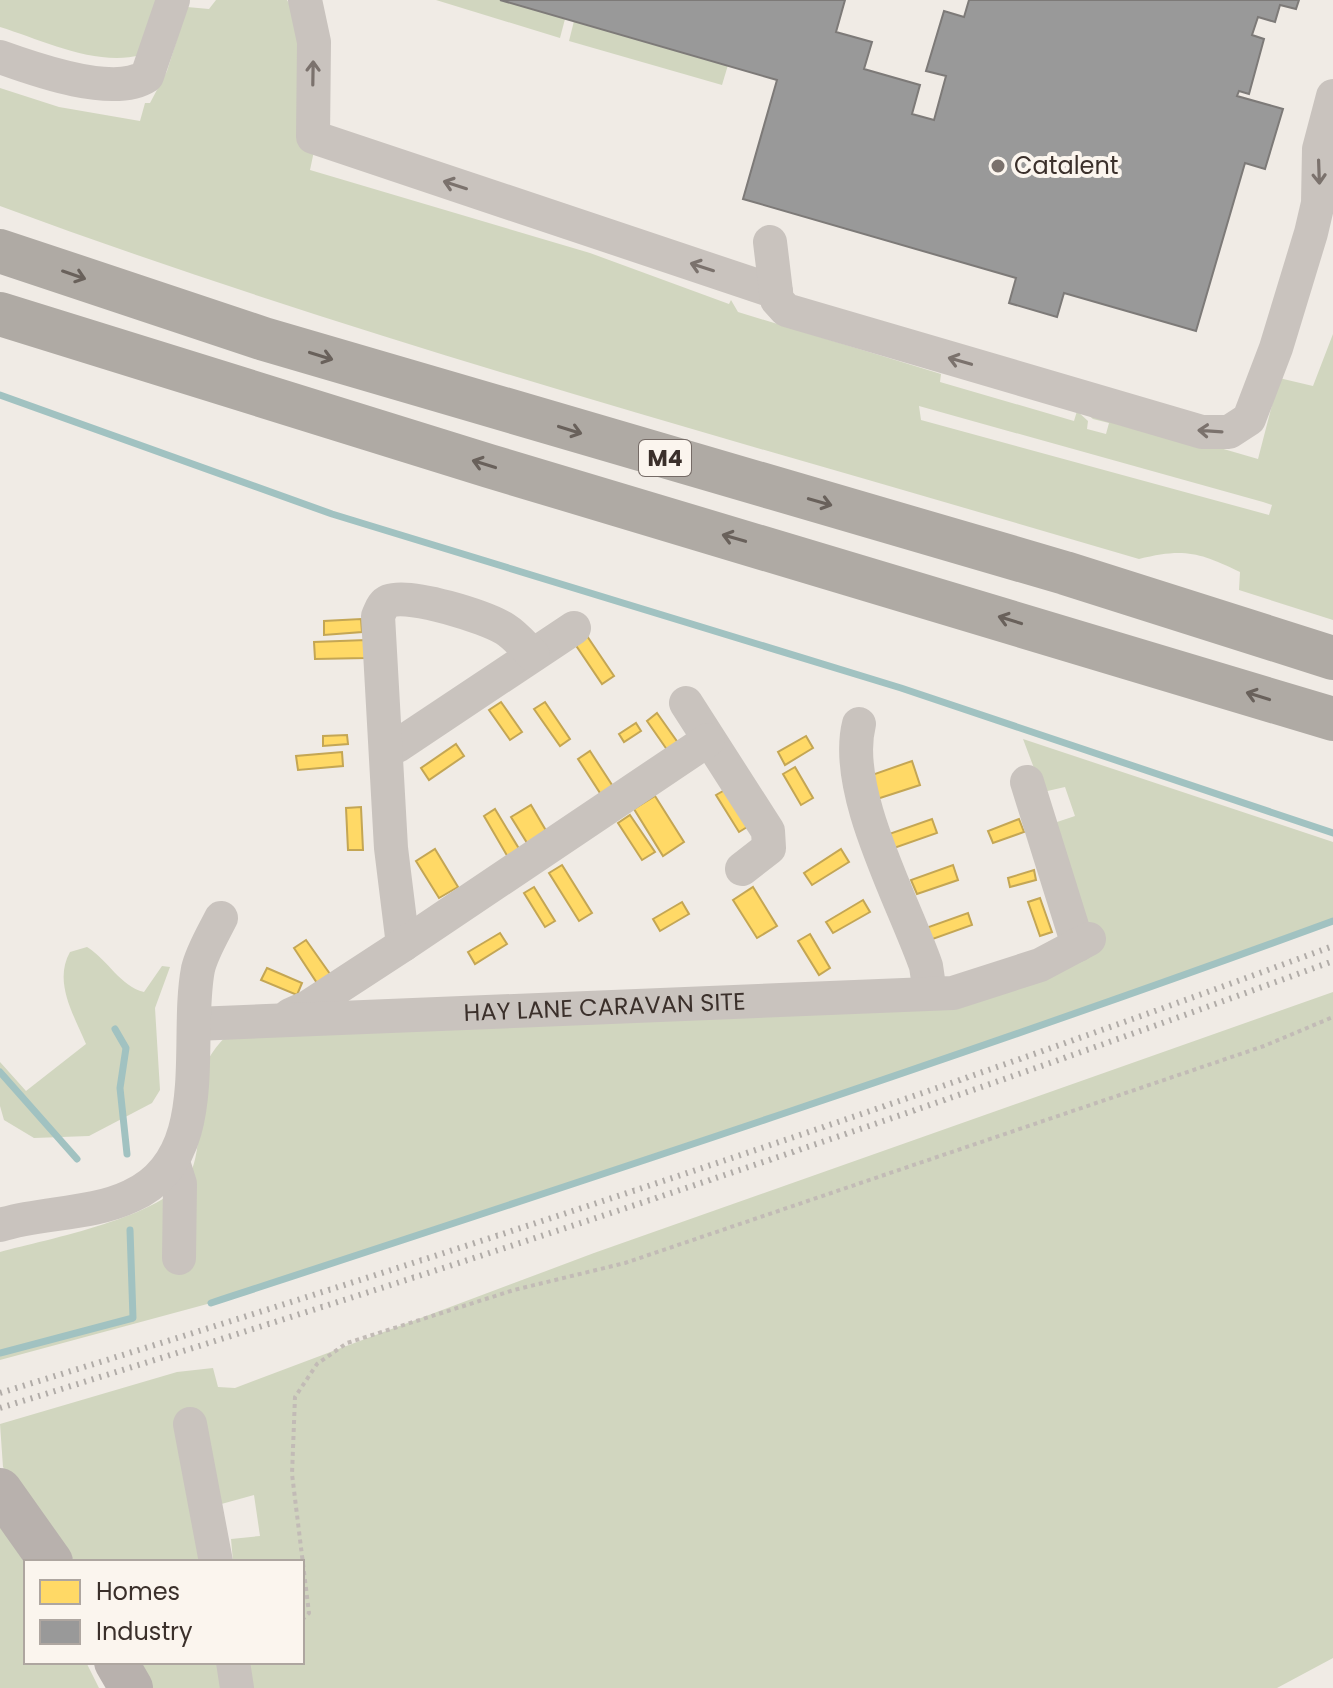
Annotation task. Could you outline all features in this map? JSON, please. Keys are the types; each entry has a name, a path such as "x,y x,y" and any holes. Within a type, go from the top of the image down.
{"highway":[{"name":"M4","path":"0,251 264,339 1065,573 1333,658"},
{"name":"M4","path":"0,314 489,466 1333,719"}],"main road":[{"path":"0,1490 50,1560"},
{"path":"117,1664 131,1688"}],"street":[{"path":"0,57 104,84 139,81 147,76 173,0"},
{"path":"306,5 314,42 313,137 776,292"},
{"path":"770,242 777,300 786,310 1202,432 1229,432 1249,419 1276,348 1318,203 1319,149 1333,96"},
{"path":"403,945 393,875 377,626 383,605 391,601 414,600 484,619 514,635 533,655"},
{"path":"386,748 397,746 574,628"},
{"path":"686,703 768,831 769,848 742,869"},
{"path":"859,724 854,752 859,788 926,966 930,993"},
{"name":"HAY LANE CARAVAN SITE","path":"278,1020 308,1007 708,740"},
{"name":"HAY LANE CARAVAN SITE","path":"195,1024 953,993 1002,979 1040,965 1084,942 1027,782"},
{"path":"0,1225 119,1201 149,1187 173,1162 185,1129 198,971 221,918"},
{"path":"173,1162 180,1184 179,1258"},
{"path":"190,1424 216,1560"},
{"path":"233,1664 237,1688"}],"path":[{"path":"304,1618 309,1613 302,1535 292,1474 295,1397 317,1364 347,1343 514,1290 625,1263 1264,1046 1333,1017"}],"green space":[{"path":"0,0 163,0 141,55 106,58 69,50 0,27"},
{"path":"216,0 287,0 294,15 301,51 299,146 314,151 310,170 590,253 729,304 731,300 738,312 941,374 940,382 1074,421 1077,411 1088,421 1087,429 1106,434 1109,423 1093,419 1079,407 1258,459 1279,378 1313,386 1333,334 1333,620 1239,590 1240,572 1202,556 1179,553 1139,559 424,349 140,256 0,206 0,88 59,107 140,121 145,103 150,103 167,71 187,7 209,9","holes":["919,406 1272,505 1269,515 921,420"]},
{"path":"436,0 500,0 565,19 560,38"},
{"path":"574,21 728,65 722,85 569,41"},
{"path":"1023,739 1333,842 1333,921 1131,995 683,1148 211,1303 0,1360 0,1252 104,1224 132,1214 177,1189 190,1174 195,1157 204,1068 226,1036 939,1002 1080,926 1048,825 1075,816 1065,787 1043,792"},
{"path":"87,947 121,979 144,992 162,966 170,967 155,1008 160,1090 152,1103 89,1136 34,1138 4,1120 0,1106 0,1062 26,1091 86,1044 67,998 64,975 70,952"},
{"path":"1333,992 1333,1658 1277,1688 253,1688 248,1664 304,1664 304,1560 233,1560 231,1539 260,1536 254,1495 196,1511 206,1560 73,1560 3,1467 0,1424 177,1372 213,1368 218,1387 235,1388 594,1253"},
{"path":"0,1526 24,1561 24,1664 87,1664 99,1688 0,1688"},
{"path":"138,1664 225,1664 229,1688 152,1688"}],"building: Homes":[{"path":"361,619 362,632 324,635 324,621"},
{"path":"587,636 614,676 602,684 575,644"},
{"path":"366,640 366,658 315,659 314,642"},
{"path":"501,702 522,732 510,740 489,710"},
{"path":"545,702 570,739 560,746 534,709"},
{"path":"657,713 681,747 670,754 647,721"},
{"path":"636,723 641,731 624,742 619,734"},
{"path":"347,735 348,744 323,746 323,736"},
{"path":"806,736 813,748 785,765 778,752"},
{"path":"456,744 464,756 429,780 421,768"},
{"path":"590,751 614,788 602,796 578,759"},
{"path":"342,752 343,766 298,770 296,756"},
{"path":"912,761 920,785 877,799 869,776"},
{"path":"795,767 813,798 801,805 783,774"},
{"path":"730,787 752,824 739,832 716,795"},
{"path":"655,796 684,842 663,856 634,809"},
{"path":"531,805 548,834 529,846 511,817"},
{"path":"361,807 363,850 348,850 346,808"},
{"path":"495,809 521,852 509,859 484,816"},
{"path":"630,815 655,852 642,860 618,823"},
{"path":"932,819 937,833 894,848 889,834"},
{"path":"1019,819 1024,832 993,843 988,831"},
{"path":"435,849 458,887 439,898 416,861"},
{"path":"841,849 849,862 812,885 804,873"},
{"path":"562,865 592,913 579,921 549,873"},
{"path":"953,865 958,880 917,894 911,880"},
{"path":"1034,870 1036,880 1010,887 1008,878"},
{"path":"534,887 555,921 545,927 524,893"},
{"path":"753,887 777,926 757,938 733,900"},
{"path":"1040,898 1052,932 1040,936 1028,902"},
{"path":"863,900 870,912 833,933 826,922"},
{"path":"682,902 689,914 660,931 653,919"},
{"path":"968,913 972,925 927,941 923,929"},
{"path":"500,933 507,944 475,964 468,952"},
{"path":"810,934 830,968 819,975 798,941"},
{"path":"306,940 330,974 317,983 294,948"},
{"path":"267,968 302,983 297,995 261,980"}],"building: Industry":[{"name":"Catalent","path":"500,0 845,0 836,32 872,42 864,69 920,85 912,114 934,120 946,76 926,71 944,11 964,17 969,0 1299,0 1296,9 1280,5 1275,22 1258,17 1252,35 1264,39 1249,94 1239,91 1237,96 1283,109 1265,169 1245,163 1196,331 1064,293 1057,317 1009,303 1016,278 743,199 777,80"}],"waterway":[{"path":"0,395 332,514 901,688 1333,833"},
{"path":"211,1303 914,1069 1333,921"},
{"path":"115,1029 126,1048 120,1088 127,1154"},
{"path":"0,1072 77,1159"},
{"path":"0,1353 133,1318 130,1230"}],"railway":[{"path":"0,1393 670,1179 1002,1065 1333,946"},
{"path":"0,1408 670,1194 1002,1080 1333,961"}],"place":[{"name":"Catalent","path":"998,166"}]}
